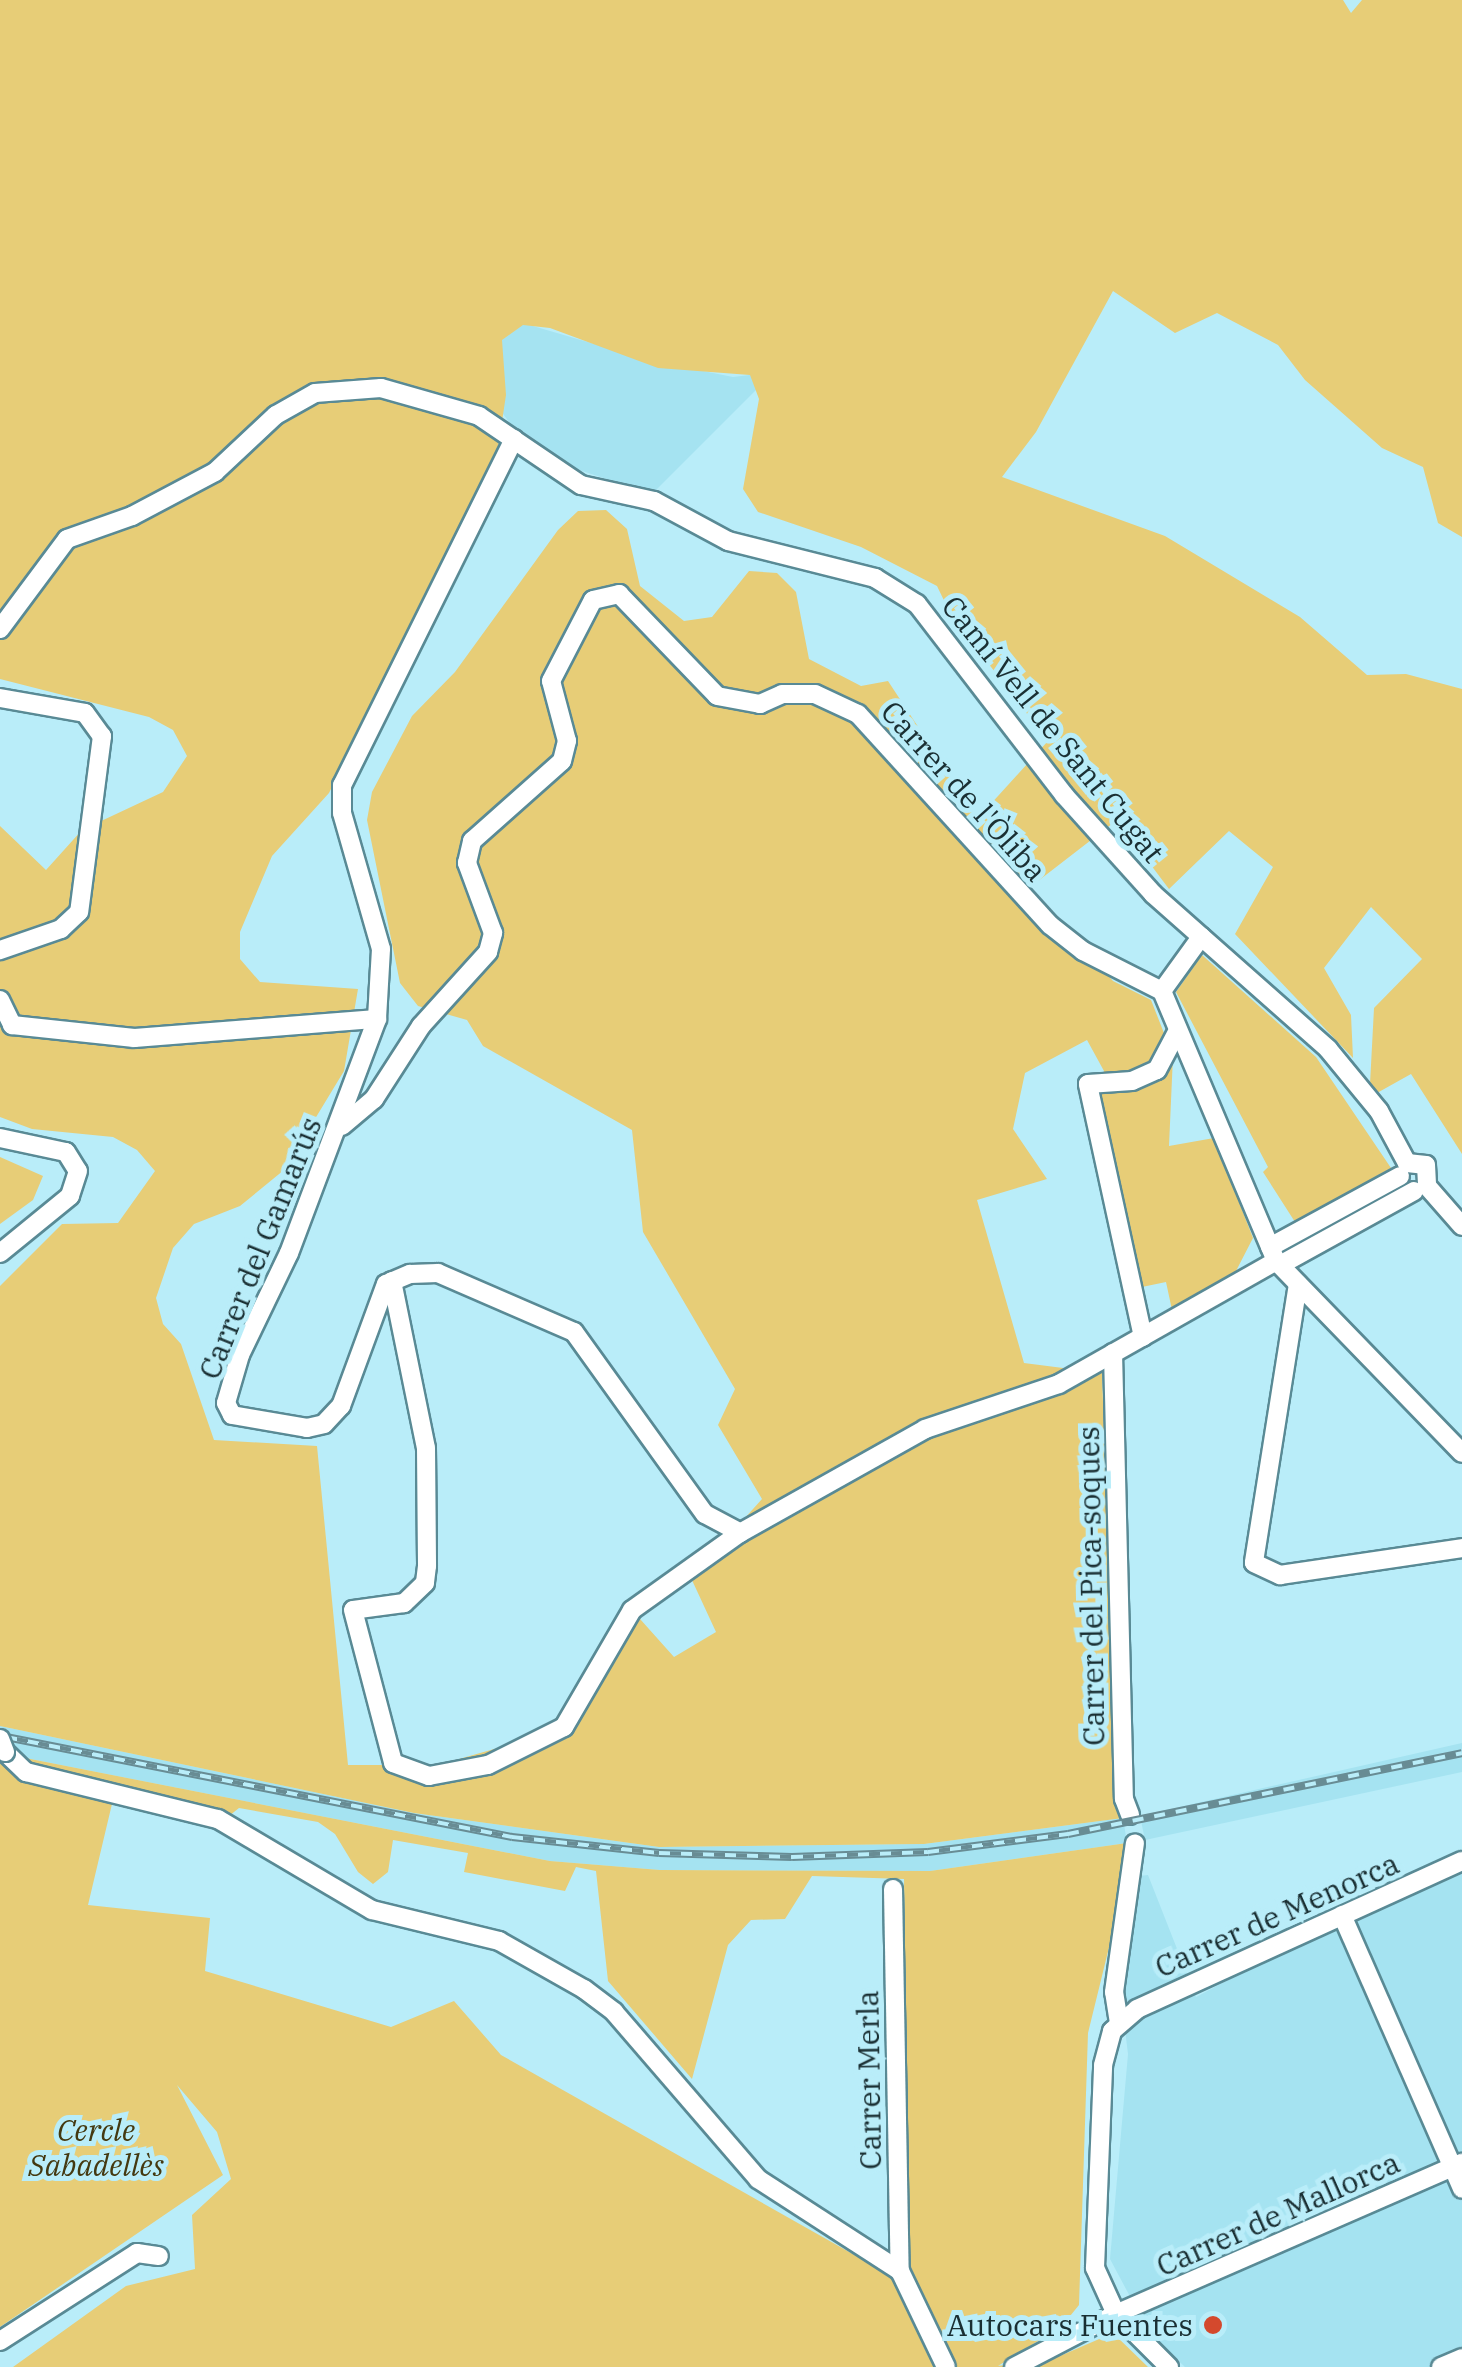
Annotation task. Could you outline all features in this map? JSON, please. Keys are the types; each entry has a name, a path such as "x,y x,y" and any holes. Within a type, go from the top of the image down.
{"street":[{"name":"Camí Vell de Sant Cugat","path":"0,629 67,539 132,516 214,472 276,415 315,393 354,386 413,394 493,422 581,485 654,501 728,541 876,578 904,594 929,616 1064,795 1201,937 1328,1049 1379,1111 1404,1169"},
{"name":"Carrer del Gamarús","path":"392,1281 373,1306 340,1406 324,1424 307,1428 232,1415 226,1404 240,1355 340,1127 377,1019 381,948 342,813 342,785 514,440"},
{"name":"Carrer de l'Òliba","path":"340,1127 374,1100 427,1018 488,952 492,933 467,862 472,840 562,760 567,741 550,681 593,600 619,594 718,696 760,704 782,694 815,694 858,714 1050,925 1083,951 1162,991"},
{"path":"0,698 84,713 102,736 79,912 61,929 0,950"},
{"path":"1201,937 1162,991 1176,1034 1276,1258 1462,1452"},
{"path":"0,1000 12,1025 134,1038 377,1019"},
{"path":"1142,1337 1088,1084 1132,1081 1157,1070 1176,1034"},
{"path":"0,1138 66,1152 78,1171 70,1196 0,1254"},
{"path":"740,1532 704,1514 574,1332 450,1276 410,1274 392,1281 426,1448 425,1583 404,1603 353,1610 393,1763 429,1776 488,1765 564,1727 632,1610 740,1532 925,1430 1059,1384 1276,1258 1404,1169 1426,1165 1421,1188"},
{"path":"1404,1169 1462,1226"},
{"path":"1276,1258 1421,1188"},
{"path":"1298,1284 1253,1546 1254,1563 1267,1572 1462,1548"},
{"name":"Carrer del Pica-soques","path":"1113,1354 1124,1799 1130,1815"},
{"path":"3,1746 26,1772 218,1819 372,1910 482,1935 542,1964 614,2012 758,2179 900,2271 946,2367"},
{"path":"1136,1844 1114,1992 1118,2023 1103,2065 1095,2268 1116,2314 1170,2367"},
{"name":"Carrer de Menorca","path":"1118,2023 1342,1914 1462,1861"},
{"name":"Carrer Merla","path":"893,1888 900,2271"},
{"path":"1342,1914 1457,2165 1462,2189"},
{"name":"Carrer de Mallorca","path":"1014,2367 1116,2314 1457,2165"},
{"path":"0,2340 137,2252 159,2256"},
{"path":"1441,2367 1462,2358"}],"shaded area":[{"path":"495,315 653,361 733,377 774,372 652,494 564,465 519,436 477,378"},
{"path":"0,1726 414,1813 659,1847 924,1844 1123,1818 1127,1843 930,1871 660,1870 550,1861 0,1753"},
{"path":"1462,1743 1462,1772 1145,1840 1140,1816"},
{"path":"1462,1855 1462,2367 1185,2367 1150,2334 1110,2259 1128,2054 1120,1989 1139,1876 1148,1875 1196,1997"}],"green space":[{"path":"0,0 1343,0 1351,13 1362,0 1462,0 1462,537 1438,523 1423,467 1382,448 1305,380 1278,345 1217,313 1175,333 1113,291 1036,432 1002,477 1165,536 1300,617 1367,675 1406,674 1462,689 1462,1154 1411,1074 1377,1093 1370,1084 1374,1008 1422,959 1371,907 1324,968 1351,1015 1353,1058 1235,934 1273,867 1229,831 1169,889 1117,820 1029,888 1113,981 1151,1000 1173,1056 1169,1146 1214,1138 1253,1238 1236,1271 1172,1310 1166,1282 1142,1287 1099,1088 1104,1071 1087,1040 1025,1073 1013,1129 1047,1179 977,1200 1024,1363 1102,1373 1116,1781 1123,1818 924,1844 659,1847 414,1813 0,1726 0,1286 62,1224 118,1223 155,1171 137,1150 113,1137 32,1129 0,1117 0,1025 13,1005 0,991 0,826 46,870 82,830 163,792 187,756 173,730 149,717 0,679","holes":["523,325 550,328 658,368 750,375 759,399 743,489 758,512 861,547 937,586 951,615 1048,741 978,818 888,681 861,686 809,659 796,592 777,573 749,571 712,617 684,621 640,586 627,529 606,510 578,511 558,530 455,672 412,716 372,792 367,820 400,983 418,1006 467,1020 483,1046 632,1130 643,1232 735,1389 718,1425 762,1499 691,1578 716,1632 674,1657 632,1610 578,1725 438,1765 348,1765 317,1446 214,1440 181,1344 163,1324 156,1298 173,1248 194,1224 240,1206 284,1170 344,1071 358,989 260,982 240,959 240,932 272,856 329,793 498,448 506,395 502,340"]},
{"path":"1202,955 1316,1057 1391,1168 1295,1222 1263,1172 1268,1167 1176,992"},
{"path":"0,1157 43,1176 33,1200 0,1224"},
{"name":"Cercle Sabadellès","path":"0,1753 550,1861 660,1870 930,1871 1127,1843 1127,1874 1088,2033 1079,2305 1062,2326 998,2366 1060,2356 1113,2333 1148,2367 13,2367 126,2286 195,2269 192,2215 231,2179 217,2132 177,2085 223,2175 0,2327","holes":["116,1787 229,1816 239,1808 318,1822 335,1834 358,1872 373,1884 388,1872 393,1840 468,1853 464,1872 565,1891 576,1867 596,1871 608,1981 692,2079 728,1945 751,1920 785,1919 812,1876 904,1879 909,2274 858,2257 501,2055 454,2001 391,2027 205,1971 210,1918 88,1905"]}],"railway":[{"path":"6,1737 512,1837 659,1853 792,1857 928,1852 1068,1834 1462,1753"}],"place":[{"name":"Autocars Fuentes","path":"1213,2325"}]}
